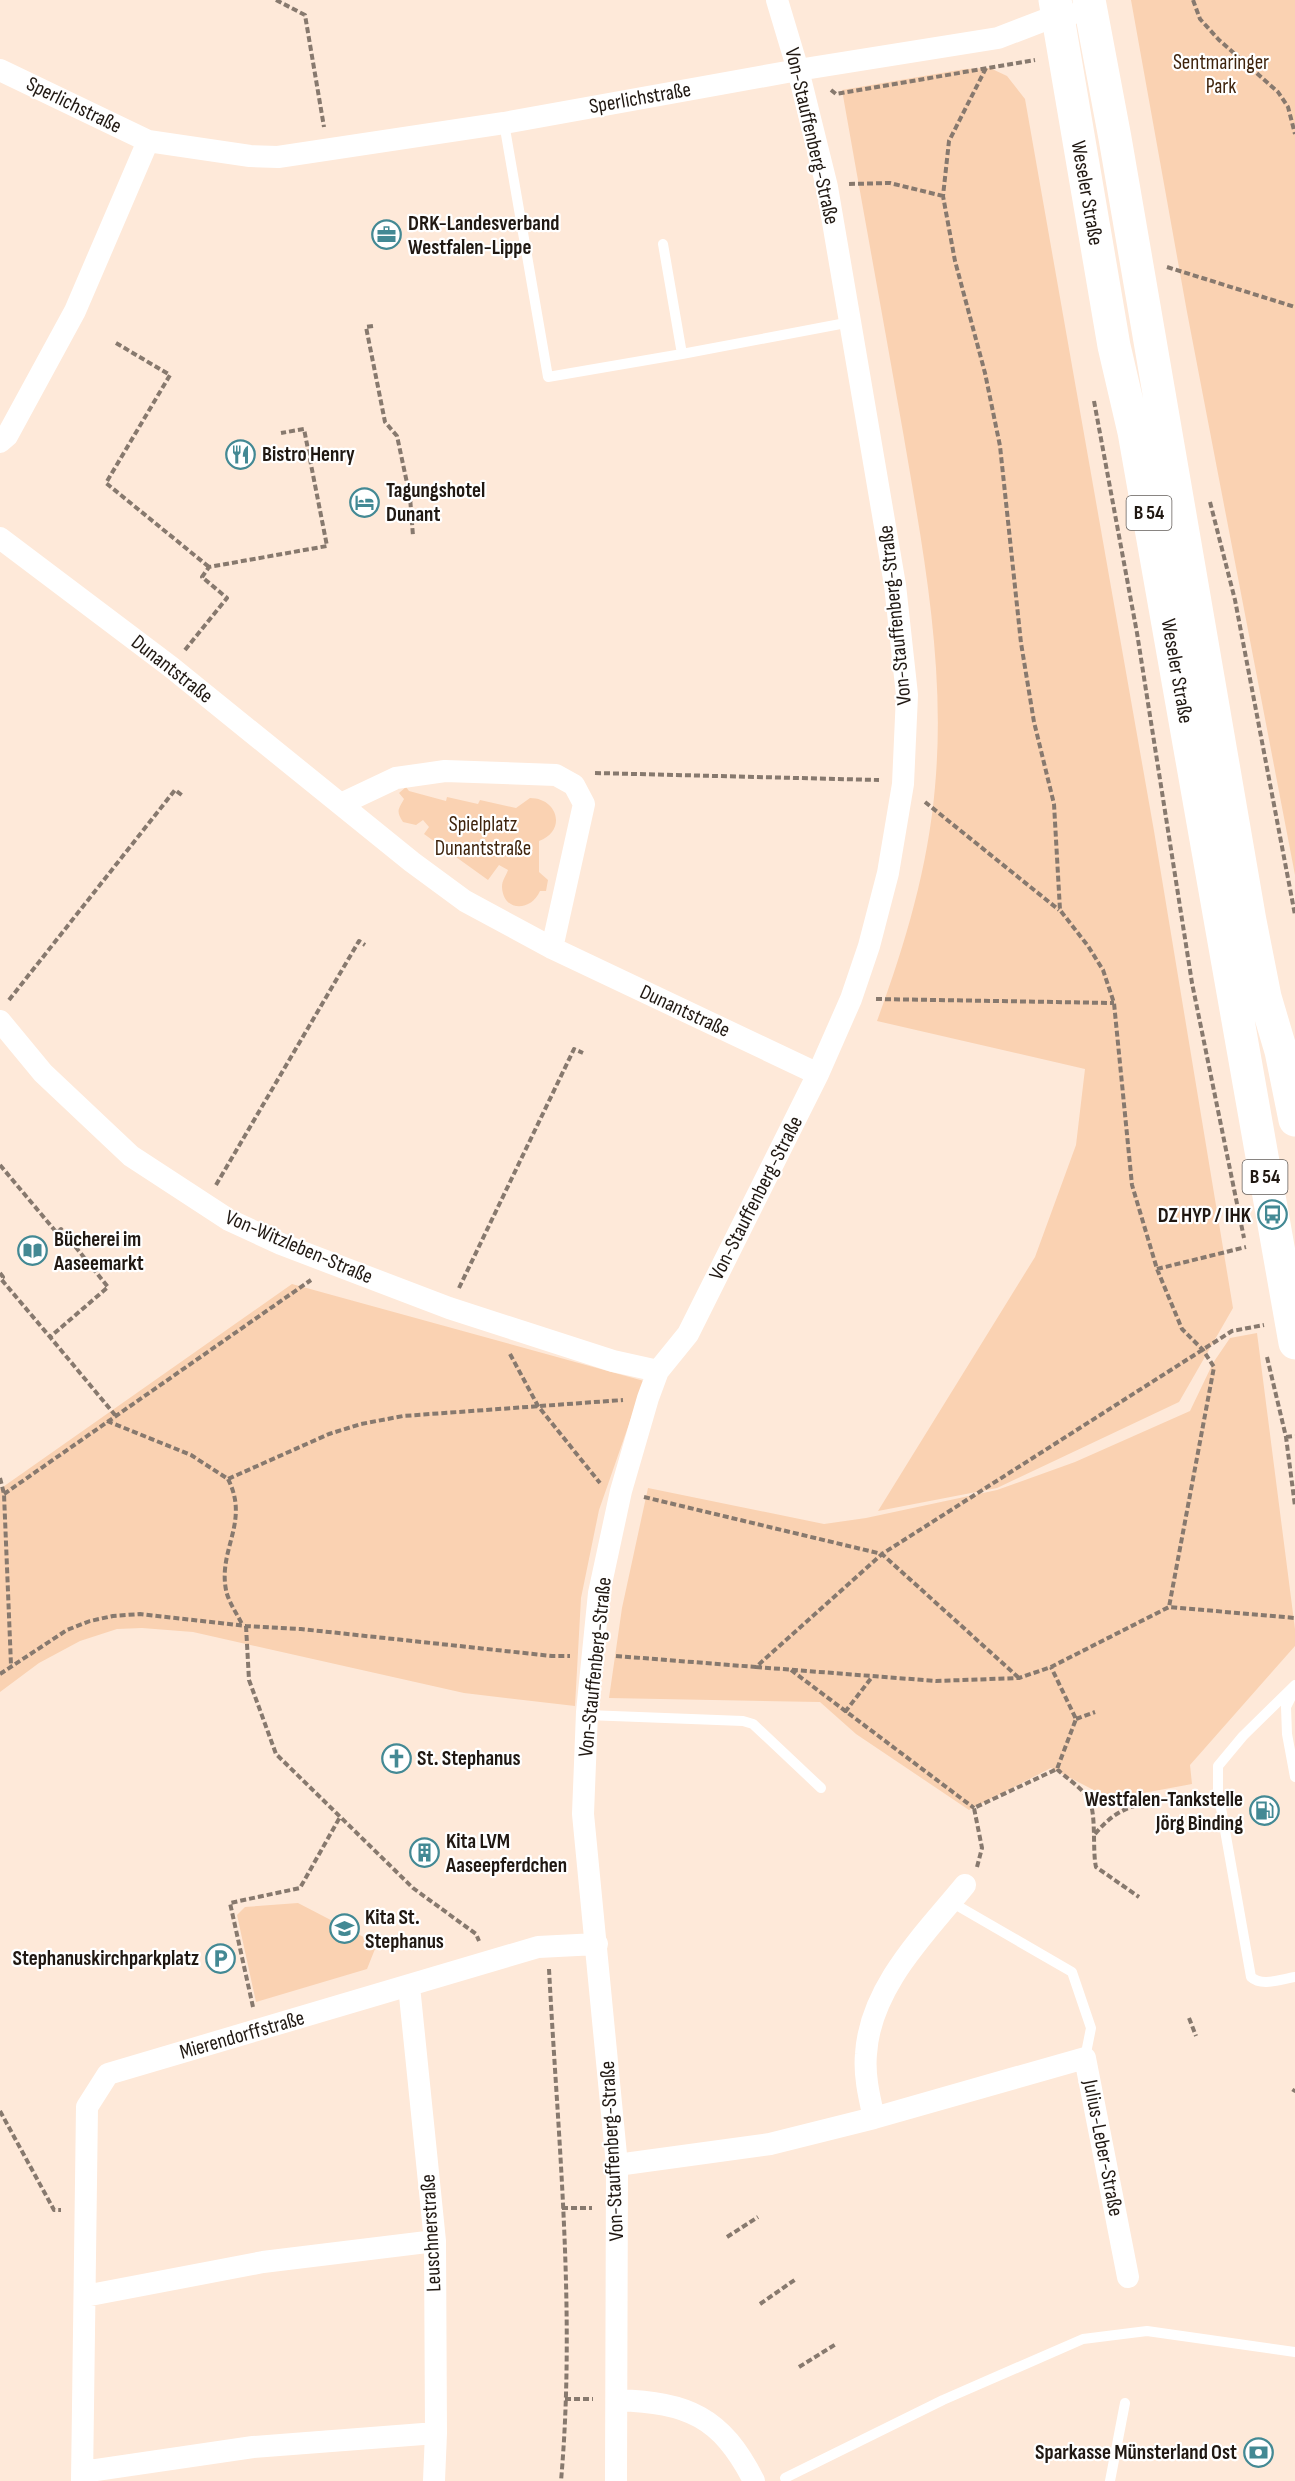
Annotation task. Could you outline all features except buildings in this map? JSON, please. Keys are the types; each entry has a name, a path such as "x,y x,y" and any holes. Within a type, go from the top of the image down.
{"main road":[{"name":"Weseler Straße","path":"1090,6 1115,138 1250,921 1295,1120"},
{"name":"Weseler Straße","path":"1056,8 1110,323 1134,432 1280,1345"}],"street":[{"name":"Von-Stauffenberg-Straße","path":"616,2481 617,2165 583,1814 587,1715 599,1593 621,1491 658,1371 688,1334 818,1074 851,999 869,946 888,873 903,784 907,695 895,585 827,187 798,70 777,0"},
{"name":"Sperlichstraße","path":"0,70 148,141 268,157 327,151 504,123 798,70 998,38 1025,28 1056,8 1090,6"},
{"path":"0,442 7,436 75,311 148,141"},
{"name":"Dunantstraße","path":"0,538 171,667 465,901 552,948 818,1074"},
{"path":"341,804 396,778 445,771 556,775 574,785 584,804 552,948"},
{"name":"Von-Witzleben-Straße","path":"3,1012 43,1072 131,1156 204,1206 280,1244 449,1308 613,1361 658,1371"},
{"path":"873,2118 867,2085 866,2053 873,2022 884,1993 899,1967 958,1894"},
{"name":"Mierendorffstraße","path":"436,2433 253,2447 83,2477 87,2107 108,2074 486,1962 548,1946 597,1944"},
{"name":"Leuschnerstraße","path":"409,1986 435,2241 434,2481"},
{"name":"Julius-Leber-Straße","path":"617,2165 770,2144 873,2118 1085,2058 1128,2277"},
{"path":"85,2296 263,2262 435,2241"},
{"path":"618,2400 646,2401 699,2415 716,2426 733,2445 754,2481"}],"lane":[{"path":"504,123 548,377 851,322"},
{"path":"663,244 682,354"},
{"path":"1295,1686 1286,1707 1287,1734 1295,1777"},
{"path":"1295,1686 1243,1736 1218,1766 1218,1783 1251,1977 1256,1982 1263,1983 1295,1977"},
{"path":"587,1715 742,1720 753,1724 821,1788"},
{"path":"958,1894 1072,1972 1091,2028 1085,2058"},
{"path":"785,2478 943,2400 1083,2339 1147,2331 1295,2352"},
{"path":"1110,2481 1125,2403"}],"path":[{"path":"276,0 305,15 327,151"},
{"path":"1193,0 1200,20 1219,40 1278,92 1288,107 1295,134"},
{"path":"1025,28 1036,70"},
{"path":"986,68 949,141 943,196 955,261 985,373 1000,446 1021,644 1034,722 1054,804 1060,910"},
{"path":"1288,107 1295,104"},
{"path":"827,187 859,182 890,183 943,196"},
{"path":"1167,277 1165,266 1295,307"},
{"path":"373,326 366,327 375,380 385,422 397,436 410,497 413,536"},
{"path":"116,343 170,375 106,483 209,567"},
{"path":"1094,400 1137,633 1192,983 1248,1258"},
{"path":"171,667 227,598 202,577 209,567 327,546 304,429 281,433"},
{"path":"1209,495 1235,600 1295,915"},
{"path":"574,785 586,773 880,780 903,784 1060,910 1088,946 1103,970 1114,1003 1132,1185 1157,1269 1182,1329 1203,1350 1214,1367 1168,1607"},
{"path":"3,1012 175,790 183,796"},
{"path":"204,1206 359,941 365,945"},
{"path":"851,999 1114,1003"},
{"path":"449,1308 574,1049 583,1053"},
{"path":"0,1166 57,1233 61,1229 108,1287 50,1337"},
{"path":"1157,1269 1246,1247"},
{"path":"4,1494 333,1264"},
{"path":"0,1273 3,1277 1,1279 115,1415"},
{"path":"1258,1314 1262,1337"},
{"path":"493,1322 538,1406 599,1482 621,1491 882,1554 1019,1678"},
{"path":"756,1667 882,1554 1232,1331 1260,1326"},
{"path":"1280,1345 1286,1437 1295,1506"},
{"path":"228,1479 329,1434 361,1424 403,1416 648,1398"},
{"path":"107,1421 191,1455 228,1479 236,1494 237,1518 226,1569 226,1591 244,1625 249,1680 276,1754 413,1888 476,1934 486,1962"},
{"path":"1286,1437 1295,1436"},
{"path":"0,1478 4,1485 11,1666"},
{"path":"0,1674 67,1630 90,1621 140,1614 552,1656 594,1656 936,1681 1019,1678 1051,1667 1168,1607 1295,1618"},
{"path":"974,1808 1057,1769 1076,1719 1051,1667"},
{"path":"791,1670 974,1808 982,1848 979,1864 958,1894"},
{"path":"844,1712 872,1677"},
{"path":"1076,1719 1095,1712"},
{"path":"1057,1769 1089,1798 1095,1834 1093,1855 1096,1867 1139,1897"},
{"path":"1095,1834 1109,1817 1130,1806 1160,1799"},
{"path":"258,2030 230,1903 300,1888 340,1817"},
{"path":"548,1946 566,2283 565,2438 561,2481"},
{"path":"1189,2018 1196,2036"},
{"path":"0,2111 54,2210 86,2209"},
{"path":"562,2208 617,2208"},
{"path":"727,2237 758,2217"},
{"path":"760,2304 796,2279"},
{"path":"799,2367 836,2344"}],"green space":[{"name":"Sentmaringer Park","path":"1131,0 1295,0 1295,875 1187,312"},
{"path":"990,68 1007,76 1025,99 1154,831 1233,1308 1179,1402 997,1488 878,1511 1035,1257 1076,1145 1085,1069 877,1021 906,935 927,847 935,787 938,742 937,698 931,609 918,520 842,90 965,69"},
{"name":"Spielplatz Dunantstraße","path":"406,787 409,791 446,801 447,797 478,804 480,800 516,808 530,798 540,799 547,803 553,809 556,823 548,836 539,841 539,872 548,880 546,891 540,891 536,898 524,906 512,905 507,901 502,887 508,870 499,865 488,880 424,834 429,827 423,820 416,825 403,822 399,810 404,799 399,793"},
{"path":"292,1284 644,1381 599,1510 581,1598 575,1706 464,1693 193,1632 142,1628 117,1629 80,1641 39,1663 0,1692 0,1489"},
{"path":"1257,1333 1295,1629 1295,1646 1190,1765 1192,1784 1111,1799 1051,1768 969,1810 856,1734 820,1702 609,1698 622,1608 648,1488 824,1524 866,1518 997,1490 1075,1462 1190,1411 1213,1363 1230,1338"},
{"path":"298,1903 377,1944 367,1969 256,2002 237,1915 245,1907"}],"place":[{"name":"DRK-Landesverband Westfalen-Lippe","path":"387,235"},
{"name":"Bistro Henry","path":"241,454"},
{"name":"Tagungshotel Dunant","path":"365,502"},
{"name":"DZ HYP / IHK","path":"1272,1215"},
{"name":"Bücherei im Aaseemarkt","path":"33,1251"},
{"name":"St. Stephanus","path":"396,1758"},
{"name":"Westfalen-Tankstelle Jörg Binding","path":"1264,1811"},
{"name":"Kita LVM Aaseepferdchen","path":"425,1853"},
{"name":"Kita St. Stephanus","path":"344,1929"},
{"name":"Stephanuskirchparkplatz","path":"220,1958"},
{"name":"Sparkasse Münsterland Ost","path":"1258,2452"}]}
